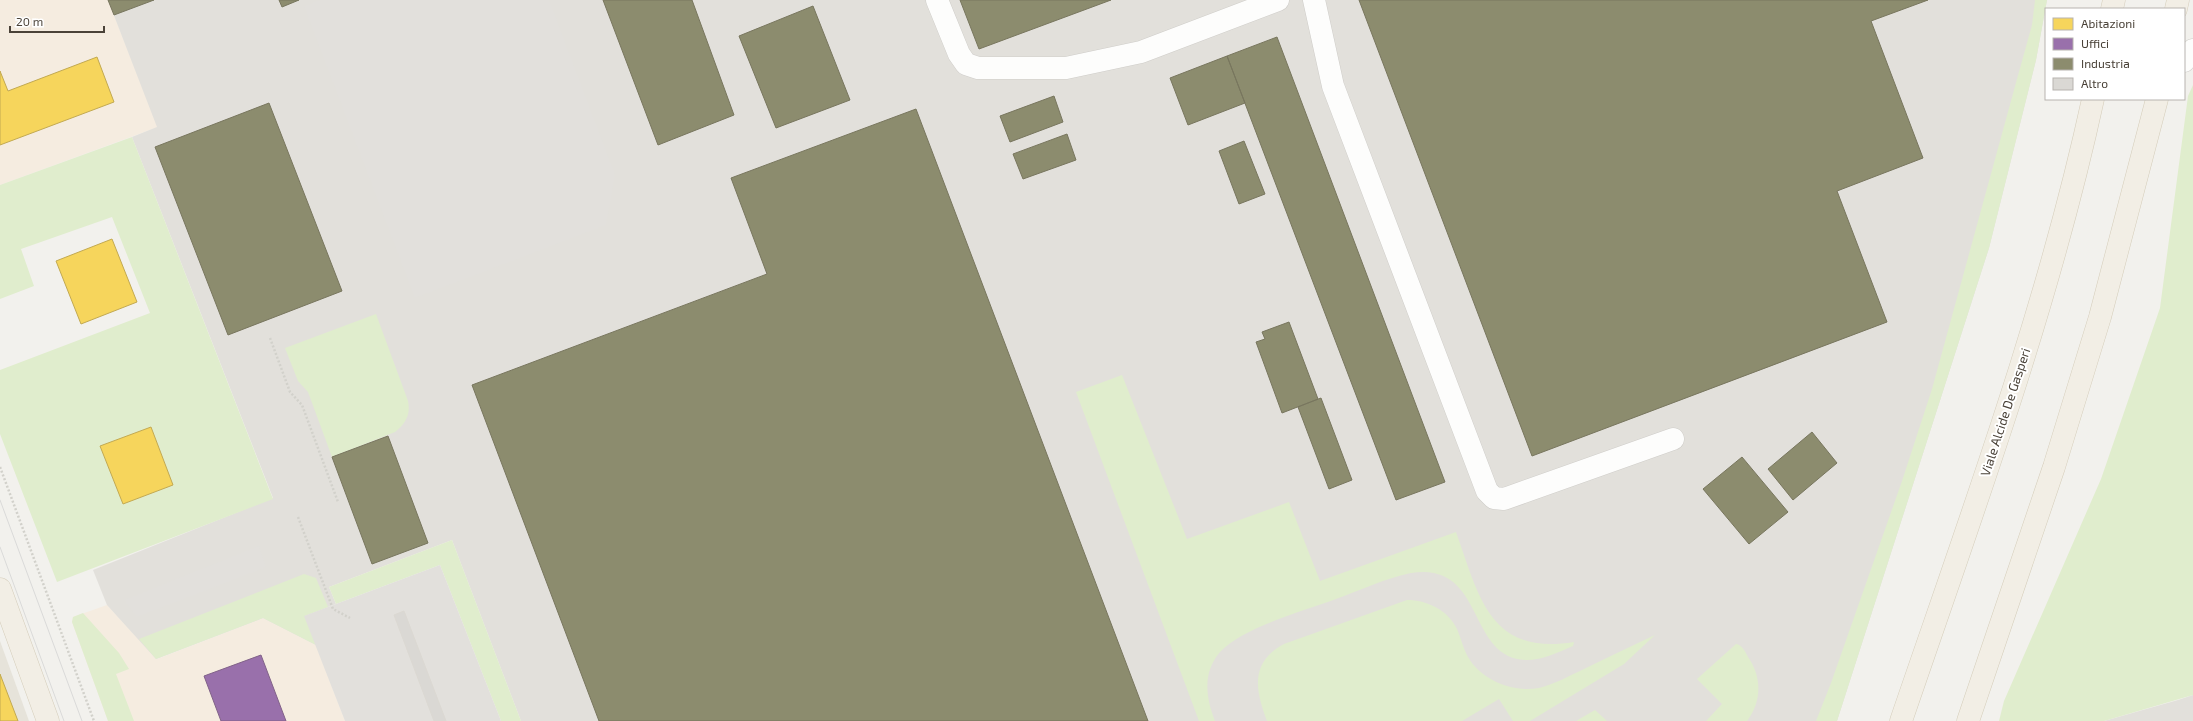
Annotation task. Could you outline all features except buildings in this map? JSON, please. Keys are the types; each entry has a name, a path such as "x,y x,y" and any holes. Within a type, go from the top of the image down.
{"main road":[{"name":"Viale Alcide De Gasperi","path":"1901,721 2012,394 2067,210 2093,100"},
{"path":"1968,721 2054,467 2100,317 2157,100"},
{"path":"0,589 48,721"}],"lane":[{"path":"937,0 959,54 966,64 978,68 1066,68 1122,58 1141,52 1278,0"},
{"path":"1314,0 1333,86 1487,491 1494,498 1504,499 1673,439"},
{"path":"2185,60 2193,50"}],"path":[{"path":"270,338 290,392 302,405 338,502"},
{"path":"0,467 94,721"},
{"path":"298,517 333,609 350,618"}],"shaded area":[{"path":"0,0 108,0 158,127 0,185"},
{"path":"108,0 2047,0 2036,60 1989,248 1837,721 521,721 452,540 329,587 336,604 304,616 316,645 263,618 156,659 107,605 93,570 273,498 132,137 157,127"},
{"path":"321,0 549,0 615,175 606,225 415,298 304,6"},
{"path":"259,546 266,567 137,617 124,600"},
{"path":"440,565 501,721 345,721 304,616"},
{"path":"107,605 157,659 263,618 316,645 345,721 108,721 72,622 73,617"},
{"path":"0,641 29,721 0,721"},
{"path":"2193,695 2193,721 2104,721 2178,700"}],"green space":[{"path":"2035,0 2047,0 2036,60 1989,248 1837,721 1816,721 1831,683 1902,481 1932,389 2032,25"},
{"path":"2193,85 2193,695 2104,721 1999,721 2004,701 2101,479 2160,308 2188,96"},
{"path":"132,137 273,499 57,582 0,434 0,370 150,313 112,217 21,249 34,286 0,299 0,185","holes":["151,427 173,485 123,504 100,446"]},
{"path":"376,314 408,401 408,415 402,426 395,432 332,457 308,392 298,381 285,348"},
{"path":"1122,375 1187,539 1289,502 1320,581 1456,532 1481,599 1492,616 1505,630 1523,640 1545,644 1574,642 1573,646 1551,655 1532,660 1507,655 1493,644 1465,595 1452,581 1435,573 1411,573 1383,581 1258,627 1230,643 1214,660 1208,677 1207,686 1209,703 1215,721 1199,721 1076,392"},
{"path":"452,540 521,721 501,721 440,565 336,604 329,587"},
{"path":"304,574 316,578 328,607 305,616 316,645 263,618 156,659 139,639"},
{"path":"1407,600 1415,600 1429,604 1442,611 1453,622 1466,654 1481,672 1499,683 1519,688 1539,688 1551,684 1655,635 1624,664 1530,721 1513,721 1499,699 1462,721 1267,721 1260,698 1258,678 1265,659 1273,651 1284,644"},
{"path":"83,613 119,653 129,669 116,674 134,721 108,721 72,622 73,617"},
{"path":"1736,644 1742,647 1753,665 1758,681 1758,697 1752,713 1747,721 1706,721 1722,704 1697,679"},
{"path":"1595,710 1607,721 1576,721"}],"tram line":[{"path":"0,500 82,721"},
{"path":"0,547 64,721"}]}
